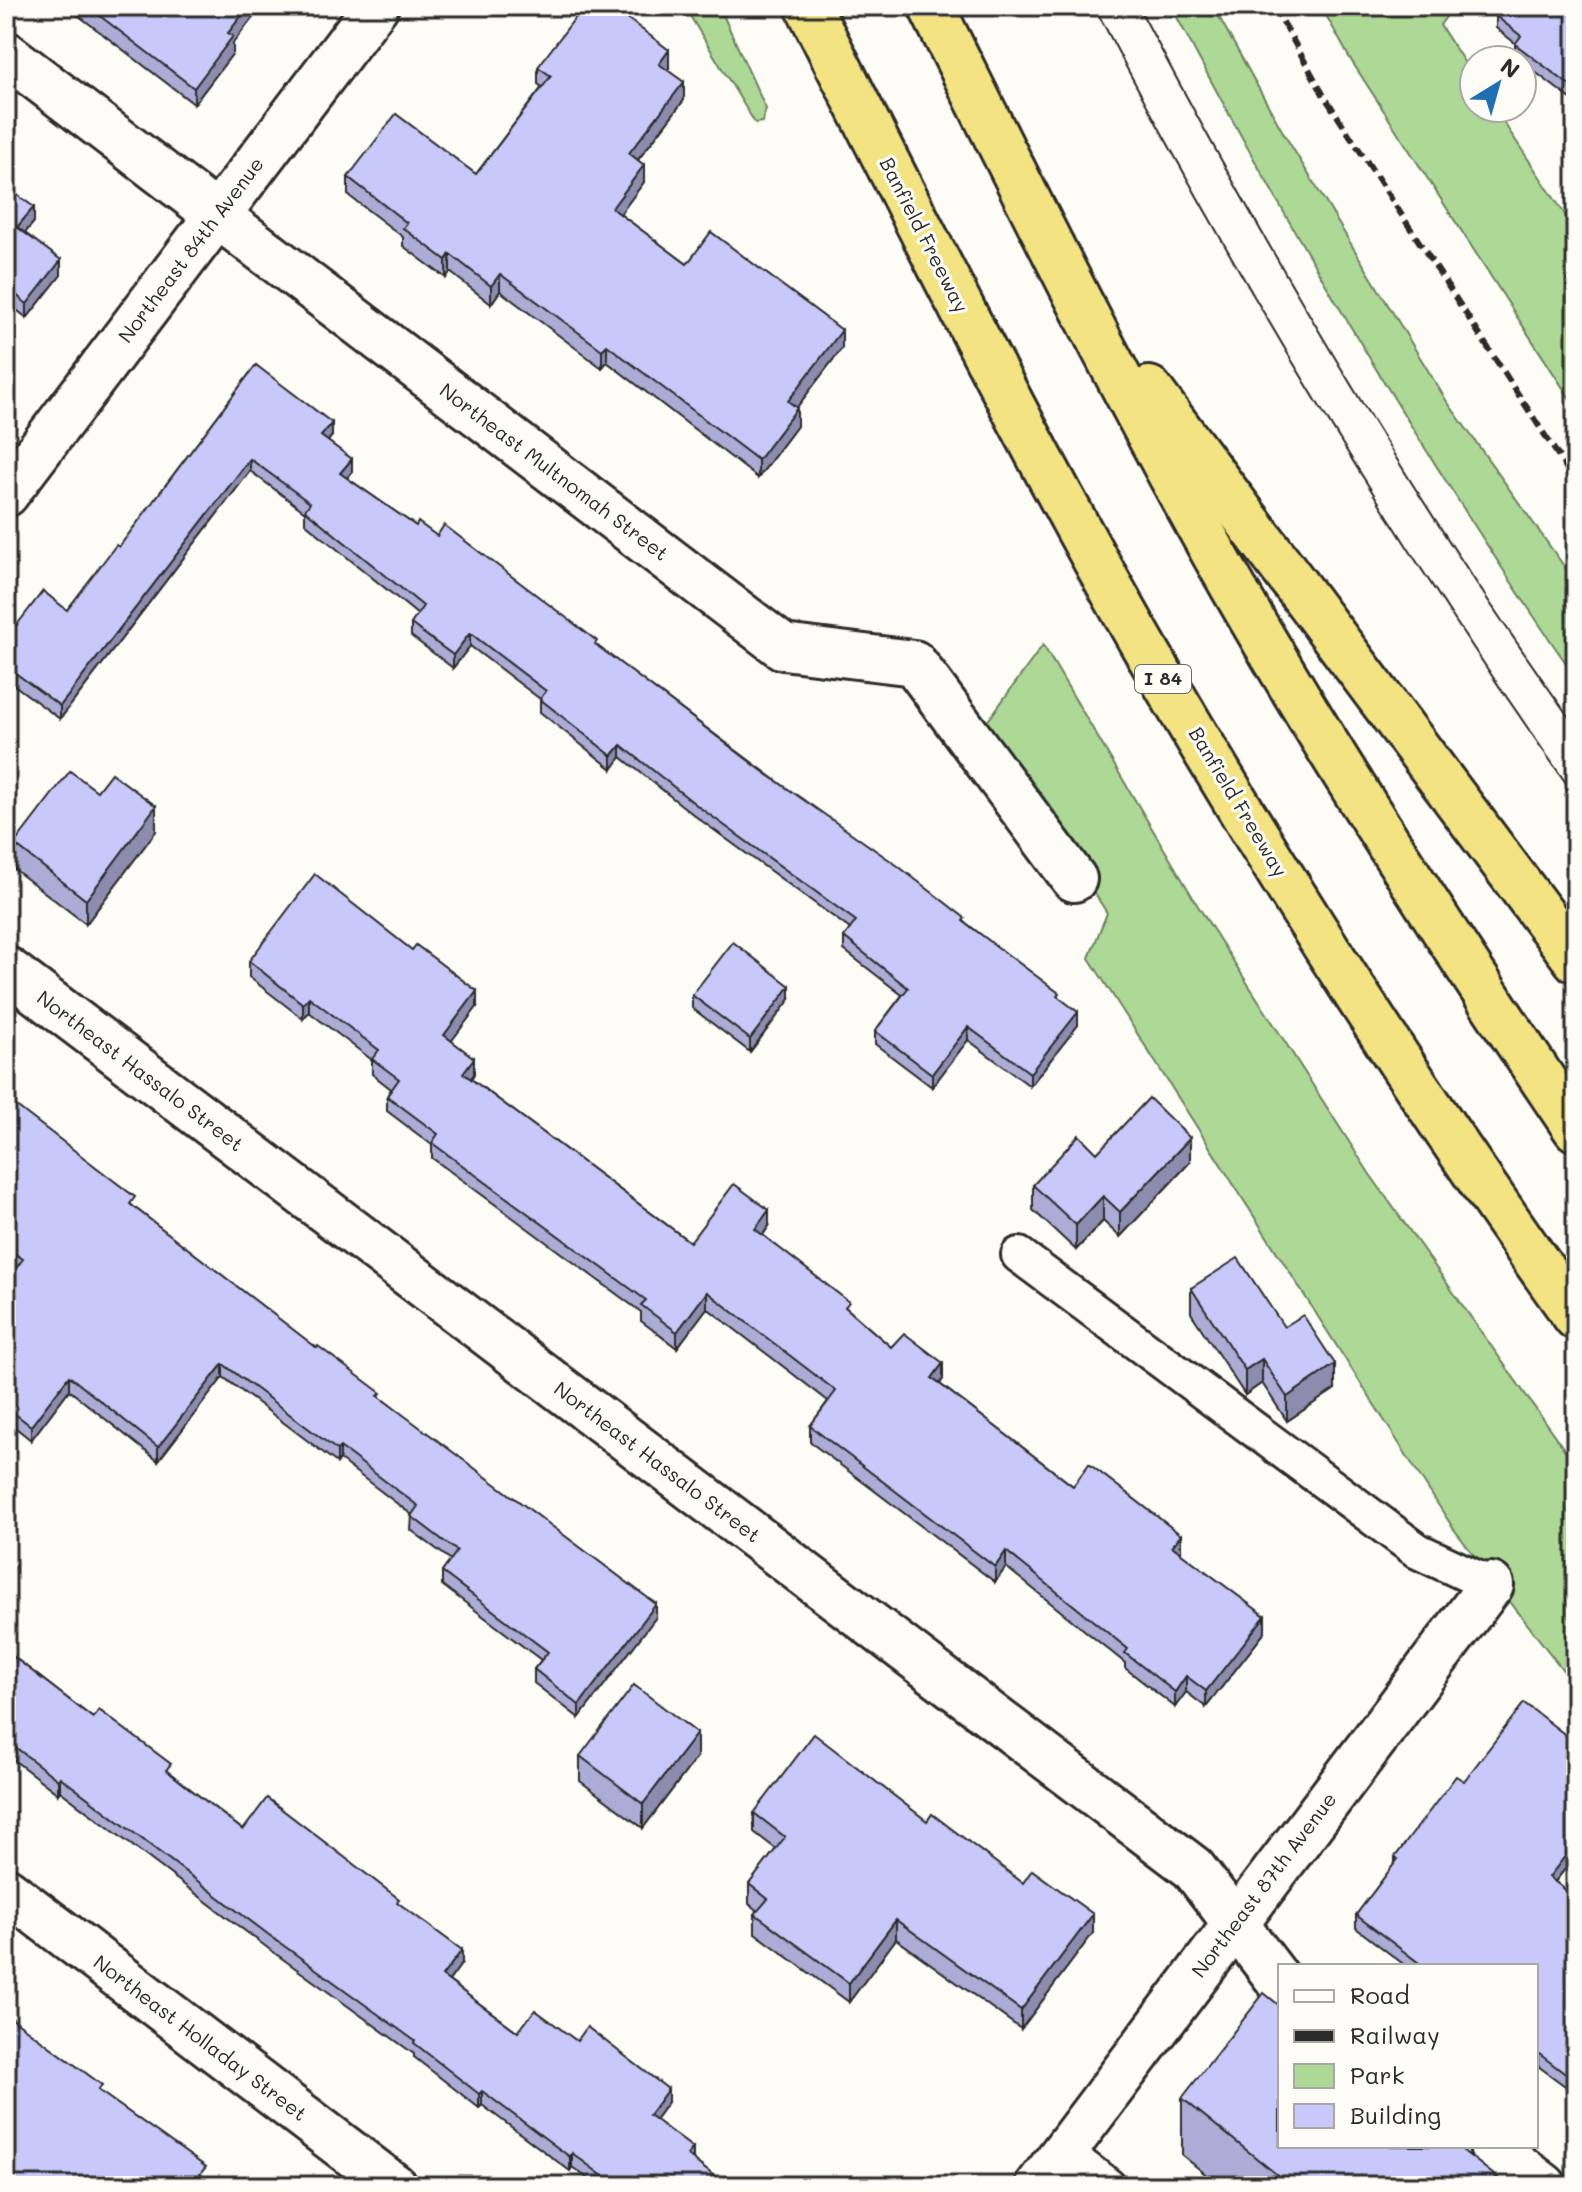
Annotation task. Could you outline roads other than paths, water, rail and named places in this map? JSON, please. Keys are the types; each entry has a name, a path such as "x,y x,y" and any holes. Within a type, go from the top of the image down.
{"highway":[{"name":"Banfield Freeway","path":"808,6 1055,486 1157,668 1269,855 1382,1034 1489,1195 1576,1317"},
{"path":"931,6 1067,278 1250,616 1360,801 1473,978 1576,1129"},
{"path":"1067,278 1576,960"}],"street":[{"name":"Northeast 84th Avenue","path":"6,494 376,6"},
{"name":"Northeast Multnomah Street","path":"6,54 783,647 914,663 1074,879"},
{"name":"Northeast Hassalo Street","path":"6,969 1193,1868 1278,1979"},
{"name":"Northeast 87th Avenue","path":"1038,2186 1491,1585"},
{"name":"Northeast Holladay Street","path":"6,1890 394,2186"},
{"path":"1495,2148 1544,2186"}],"lane":[{"path":"1019,1255 1418,1551 1491,1585"},
{"path":"1064,2152 1108,2186"}],"tram line":[{"path":"1094,6 1204,210 1322,410 1445,606 1576,797"},
{"path":"1138,6 1239,191 1345,374 1457,553 1576,727"}],"railway":[{"path":"1274,6 1323,94 1576,483"}]}
